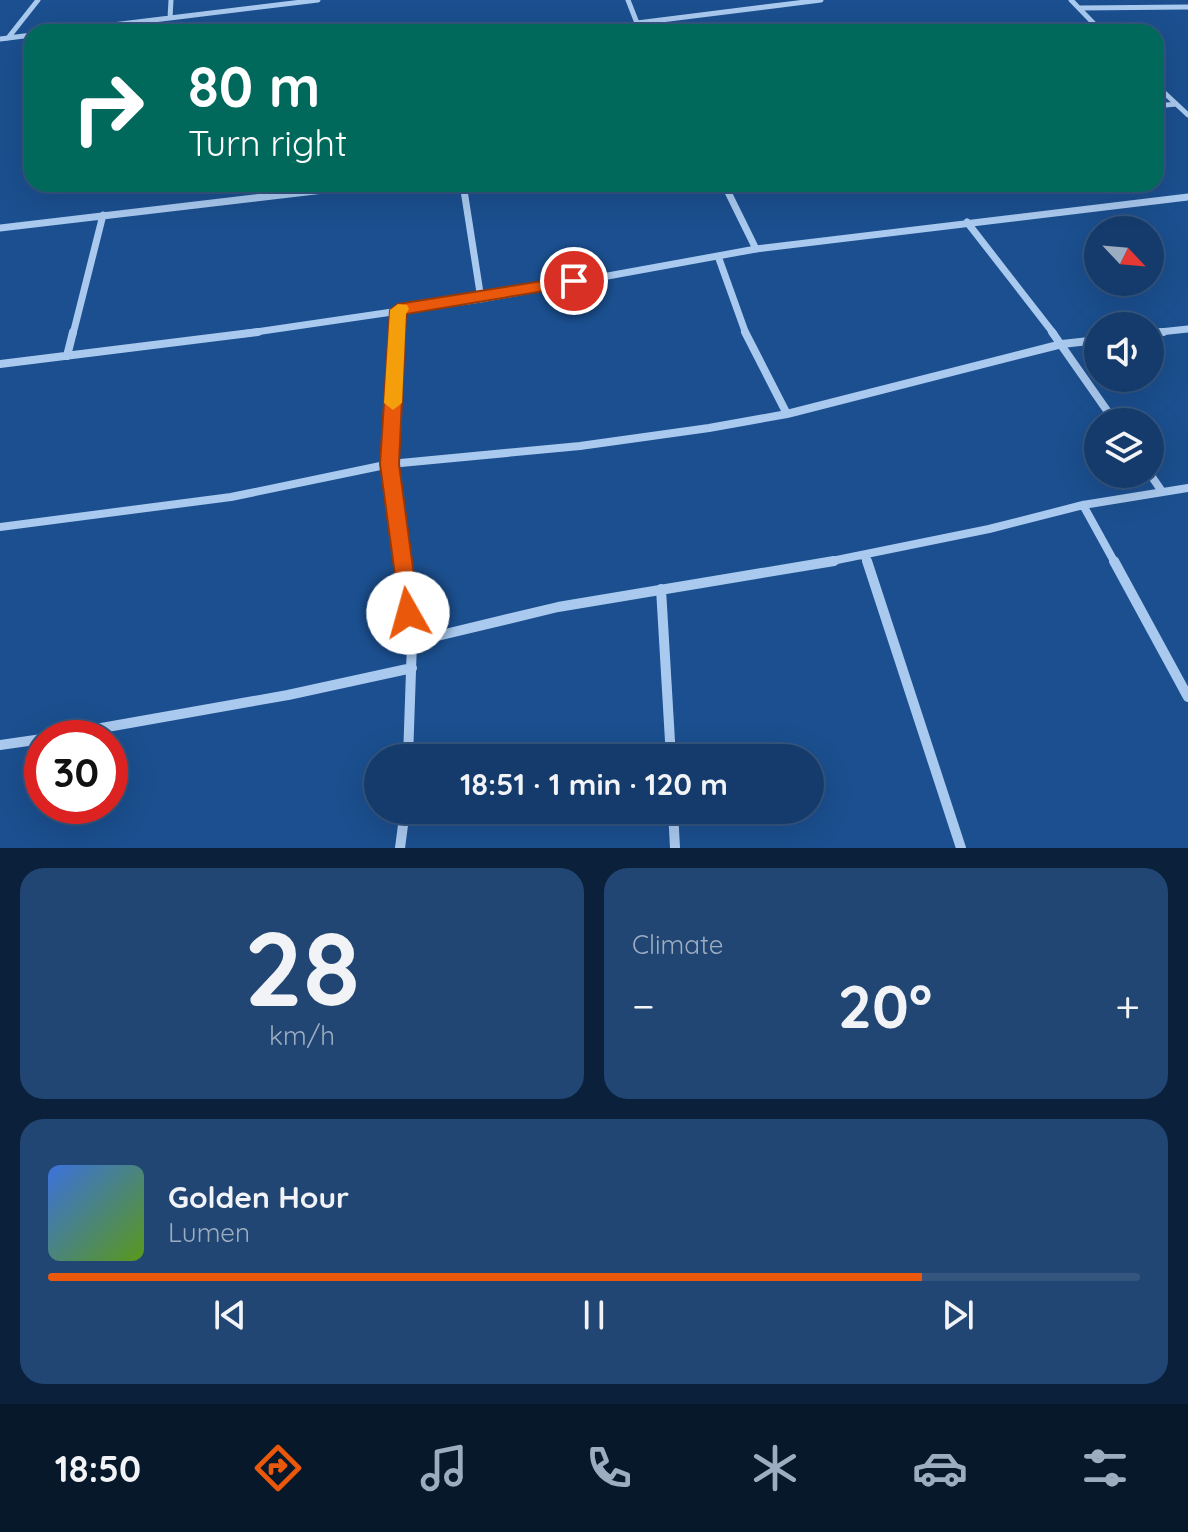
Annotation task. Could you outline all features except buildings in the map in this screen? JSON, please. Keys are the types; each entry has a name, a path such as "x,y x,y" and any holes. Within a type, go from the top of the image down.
{"street":[{"path":"8,38 38,0"},
{"path":"170,18 171,0"},
{"path":"121,24 318,0"},
{"path":"628,0 637,23 821,0"},
{"path":"1071,0 1094,24"},
{"path":"1079,8 1188,7"},
{"path":"0,39 24,36"},
{"path":"1164,93 1188,115"},
{"path":"1164,105 1176,104"},
{"path":"0,228 304,192"},
{"path":"464,192 481,299"},
{"path":"728,192 756,249"},
{"path":"0,364 287,328 481,299 756,249 1188,197"},
{"path":"67,356 103,215"},
{"path":"967,222 1062,344 1105,408"},
{"path":"718,256 744,330 787,414"},
{"path":"398,310 390,464 412,642 409,744"},
{"path":"1164,332 1188,329"},
{"path":"0,527 231,497 390,464 580,446 787,414 1062,344 1084,342"},
{"path":"412,642 558,607 865,556 1083,505 1188,488"},
{"path":"1083,505 1188,697"},
{"path":"865,556 961,848"},
{"path":"661,589 670,744"},
{"path":"128,723 288,695 412,668"},
{"path":"0,745 24,741"},
{"path":"400,848 403,824"},
{"path":"674,824 675,848"}],"slow traffic":[{"path":"393,403 398,310 401,309"}],"route":[{"path":"408,613 390,464 398,310 481,299 574,281"}]}
